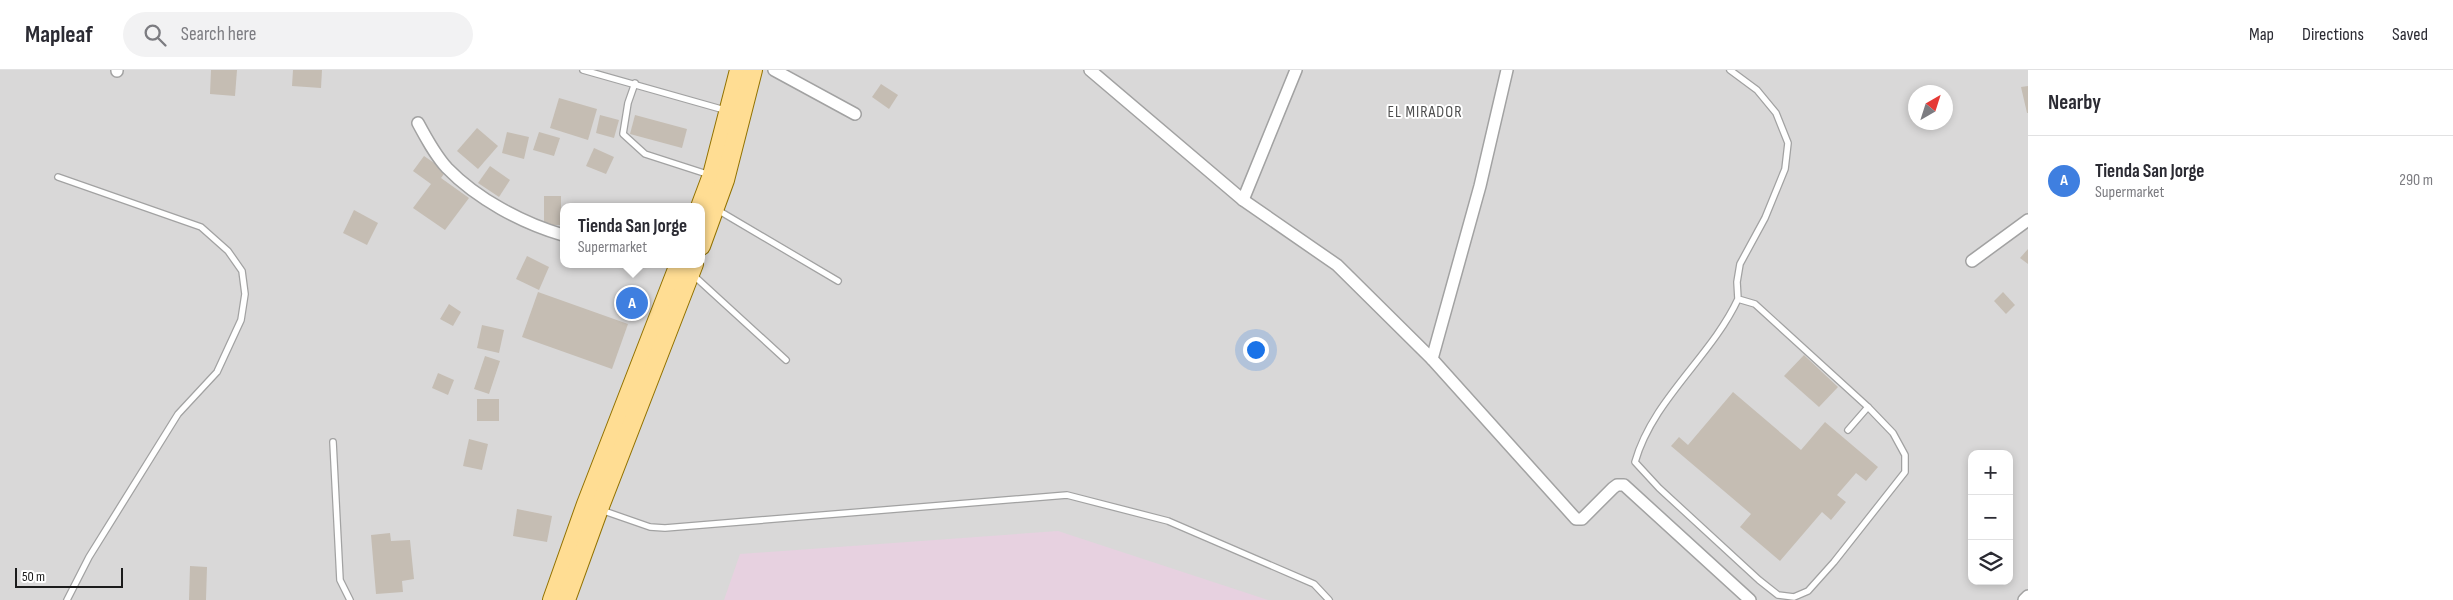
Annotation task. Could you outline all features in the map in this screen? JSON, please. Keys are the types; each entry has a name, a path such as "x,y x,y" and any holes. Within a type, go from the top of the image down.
{"main road":[{"path":"705,220 712,175 739,70"},
{"path":"707,207 738,134 753,70"},
{"path":"566,600 682,268"},
{"path":"552,600 586,504 682,268"}],"street":[{"path":"774,70 855,114"},
{"path":"1090,70 1243,200 1337,265 1432,359 1576,520 1582,519 1613,488 1618,485 1624,486 1750,600"},
{"path":"1243,200 1296,70"},
{"path":"1432,359 1480,186 1507,70"},
{"path":"418,123 447,168 477,193 540,228 560,234"},
{"path":"1972,261 2028,220"},
{"path":"2024,600 2028,596"}],"lane":[{"path":"583,70 730,111"},
{"path":"1730,70 1757,90 1776,113 1788,143 1784,169 1766,218 1740,264 1737,282 1738,299 1724,327 1655,418 1640,444 1635,462 1658,488 1778,595 1794,598 1808,591 1834,562 1905,472 1905,455 1892,433 1868,407 1755,304 1738,299"},
{"path":"635,83 628,103 623,134 645,154 712,175"},
{"path":"58,176 201,227 228,251 242,270 245,294 240,320 217,372 178,414 89,557 67,600"},
{"path":"707,207 838,281"},
{"path":"683,268 786,360"},
{"path":"1848,430 1868,407"},
{"path":"333,442 340,580 350,600"},
{"path":"599,509 643,524 666,528 1066,495 1168,521 1314,584 1330,600"}],"shaded area":[{"path":"0,70 2028,70 2028,600 0,600"},
{"path":"1058,531 1268,600 724,600 740,554"}],"building":[{"path":"211,70 237,70 235,96 210,94"},
{"path":"293,70 322,70 321,88 292,86"},
{"path":"881,84 898,95 889,109 872,97"},
{"path":"2028,86 2028,113 2027,113 2021,87"},
{"path":"559,98 597,109 588,140 550,128"},
{"path":"600,115 619,120 614,138 596,133"},
{"path":"635,115 687,129 682,148 630,134"},
{"path":"477,128 498,146 478,169 457,151"},
{"path":"507,132 529,137 524,159 502,153"},
{"path":"539,132 560,138 554,156 533,150"},
{"path":"594,148 614,157 606,174 586,166"},
{"path":"424,156 446,171 441,178 469,198 445,230 413,208 431,184 413,171"},
{"path":"490,166 510,180 499,197 478,183"},
{"path":"544,196 561,196 560,225 544,225"},
{"path":"354,210 378,223 367,245 343,233"},
{"path":"2028,249 2028,264 2020,258"},
{"path":"527,256 549,267 539,290 516,279"},
{"path":"538,292 628,324 612,369 522,337"},
{"path":"2003,292 2015,305 2006,314 1994,301"},
{"path":"449,304 461,312 453,326 440,319"},
{"path":"482,325 504,330 499,353 477,348"},
{"path":"1804,355 1838,387 1819,407 1784,376"},
{"path":"485,356 500,361 489,394 474,389"},
{"path":"438,373 454,380 448,395 432,388"},
{"path":"1733,392 1801,450 1825,422 1878,467 1866,481 1856,473 1837,495 1846,502 1831,520 1822,512 1780,561 1740,527 1751,514 1671,446 1679,437 1688,445"},
{"path":"477,399 499,399 499,421 477,421"},
{"path":"469,439 488,444 482,470 463,466"},
{"path":"517,509 552,516 547,542 513,536"},
{"path":"390,533 391,541 410,540 414,579 402,581 403,592 376,594 371,535"},
{"path":"190,566 207,567 206,600 189,600"}],"place":[{"name":"Tienda San Jorge","path":"632,303"}],"district":[{"name":"EL MIRADOR","path":"1425,111"}]}
